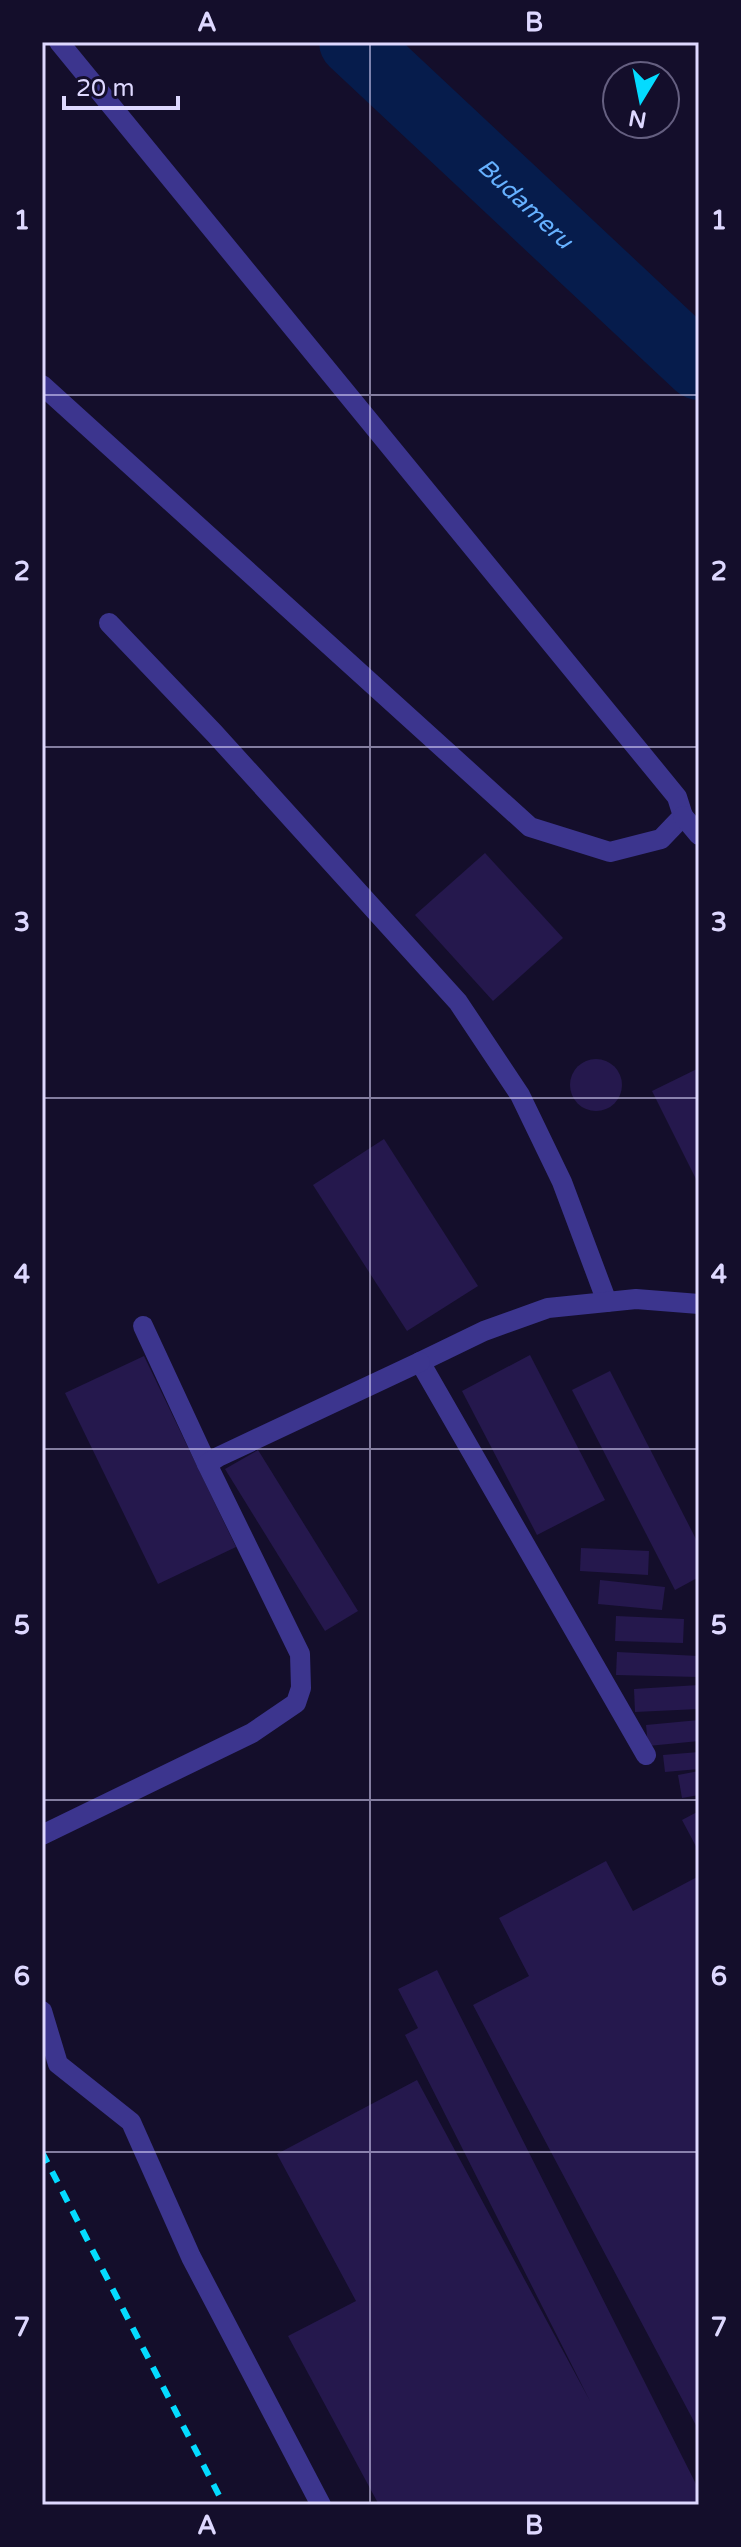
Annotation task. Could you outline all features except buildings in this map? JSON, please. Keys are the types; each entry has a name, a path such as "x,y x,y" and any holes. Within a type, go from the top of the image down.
{"street":[{"path":"59,42 680,806 699,835"},
{"path":"42,385 530,827 610,852 661,839 680,806"},
{"path":"109,623 215,734 458,1002 520,1095 562,1182 607,1302"},
{"path":"207,1464 484,1331 548,1308 636,1299 699,1304"},
{"path":"42,1835 252,1733 296,1703 301,1688 300,1654 143,1326"},
{"path":"420,1362 646,1755"},
{"path":"42,2011 58,2064 131,2122 191,2257 321,2505"}],"waterway":[{"name":"Budameru","path":"353,42 699,366"}],"railway":[{"path":"42,2152 224,2505"}]}
